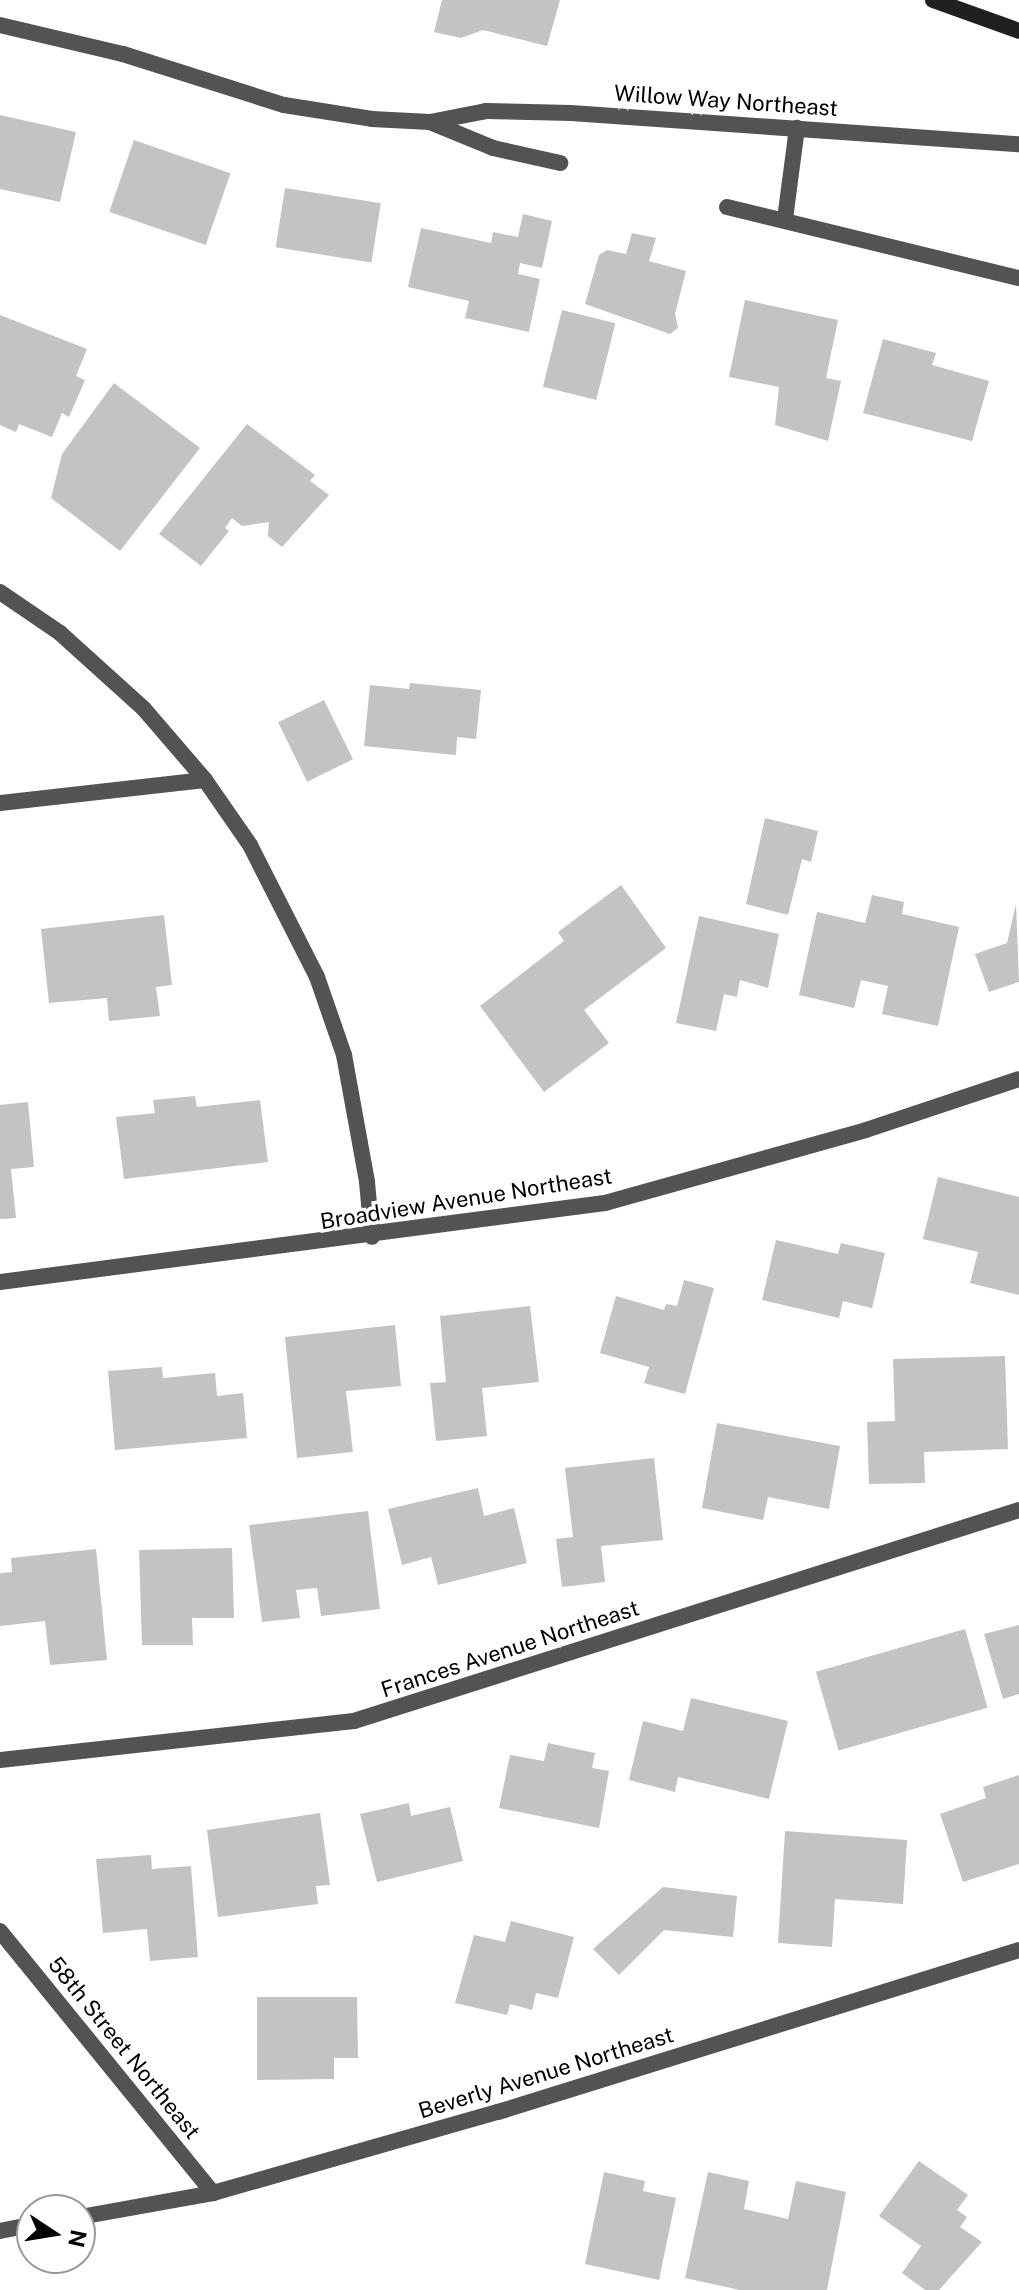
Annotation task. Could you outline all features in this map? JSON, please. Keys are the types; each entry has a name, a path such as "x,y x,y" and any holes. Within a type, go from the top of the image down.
{"main road":[{"path":"933,0 1019,31"}],"street":[{"path":"0,25 123,54 284,105 372,119 430,122 493,148 560,163"},
{"name":"Willow Way Northeast","path":"430,122 486,111 1019,144"},
{"path":"785,219 797,128"},
{"path":"727,207 1019,278"},
{"path":"0,592 60,633 144,709 205,780 258,858 317,977 344,1055 359,1127 372,1237"},
{"path":"0,803 205,780"},
{"name":"Broadview Avenue Northeast","path":"0,1282 372,1237 605,1203 866,1130 1019,1079"},
{"name":"Frances Avenue Northeast","path":"0,1760 354,1721 1019,1510"},
{"name":"58th Street Northeast","path":"0,1931 213,2193"},
{"name":"Beverly Avenue Northeast","path":"96,2214 213,2193 513,2107 1019,1950"}],"building":[{"path":"442,0 560,0 547,46 483,30 461,38 434,32"},
{"path":"0,115 76,132 60,202 0,189"},
{"path":"134,140 230,173 206,245 109,212"},
{"path":"285,188 381,203 371,262 276,247"},
{"path":"523,214 552,221 542,268 520,263 518,274 540,279 529,332 465,318 469,301 408,287 421,228 491,243 493,232 518,237"},
{"path":"632,233 656,238 649,261 686,271 675,314 678,328 670,334 585,304 599,255 607,250 626,254"},
{"path":"745,300 838,320 826,378 841,381 828,441 775,425 779,387 729,377"},
{"path":"562,310 615,323 596,400 543,387"},
{"path":"0,315 87,349 76,376 85,380 69,417 62,413 52,437 19,424 16,432 0,425"},
{"path":"883,339 936,353 932,365 989,381 972,441 863,413"},
{"path":"114,383 200,448 120,551 51,498 62,454"},
{"path":"247,424 315,475 310,481 329,495 282,547 268,536 269,522 242,526 232,518 225,528 229,531 201,566 159,534"},
{"path":"410,683 481,690 476,739 457,737 456,755 364,746 370,685 409,689"},
{"path":"324,700 353,759 307,782 278,722"},
{"path":"765,818 818,831 811,862 802,859 788,915 746,904"},
{"path":"621,885 666,948 584,1010 609,1043 544,1092 480,1006 564,941 558,932"},
{"path":"872,895 904,902 902,914 959,927 938,1026 882,1014 888,986 861,980 854,1008 799,995 817,912 865,923"},
{"path":"1016,904 1019,982 989,992 975,954 1007,943"},
{"path":"164,915 172,985 156,987 160,1016 109,1021 107,998 49,1003 41,929"},
{"path":"699,916 779,934 768,988 740,980 737,997 724,994 716,1031 676,1023"},
{"path":"195,1096 197,1107 260,1100 268,1162 124,1179 116,1117 155,1113 153,1100"},
{"path":"28,1102 34,1167 11,1169 16,1218 0,1219 0,1105"},
{"path":"938,1177 1019,1197 1019,1295 970,1283 978,1252 923,1239"},
{"path":"776,1240 838,1254 841,1243 885,1253 872,1308 843,1301 839,1318 762,1300"},
{"path":"684,1280 714,1288 685,1394 644,1383 649,1367 600,1353 616,1296 664,1310 666,1304 677,1306"},
{"path":"530,1306 539,1382 482,1388 487,1436 436,1441 430,1383 446,1382 440,1316"},
{"path":"395,1325 401,1386 346,1391 353,1452 297,1458 285,1337"},
{"path":"1005,1356 1008,1449 924,1452 925,1483 869,1484 867,1422 895,1421 893,1359"},
{"path":"162,1367 163,1378 215,1373 217,1396 243,1393 247,1438 115,1450 108,1371"},
{"path":"717,1423 840,1446 829,1509 768,1497 763,1520 702,1508"},
{"path":"654,1458 663,1540 601,1546 605,1582 562,1587 556,1539 573,1537 565,1468"},
{"path":"478,1488 484,1516 514,1508 527,1563 438,1585 431,1557 402,1565 388,1509"},
{"path":"368,1511 380,1609 321,1616 317,1588 296,1590 300,1618 262,1622 249,1525"},
{"path":"232,1548 234,1618 192,1618 193,1645 142,1645 139,1550"},
{"path":"96,1549 107,1660 50,1665 45,1621 0,1626 0,1573 12,1572 11,1558"},
{"path":"1019,1625 1019,1694 1003,1699 984,1634"},
{"path":"965,1629 988,1708 839,1751 816,1672"},
{"path":"691,1698 788,1721 769,1799 678,1777 675,1792 629,1780 643,1721 683,1731"},
{"path":"548,1743 595,1753 592,1768 609,1771 599,1828 499,1808 510,1755 544,1761"},
{"path":"1019,1775 1019,1864 963,1882 940,1814 986,1798 983,1787"},
{"path":"409,1803 411,1816 450,1807 463,1861 377,1882 360,1814"},
{"path":"320,1813 330,1885 316,1886 318,1904 218,1917 207,1830"},
{"path":"785,1831 907,1840 903,1904 835,1899 832,1947 778,1943"},
{"path":"151,1855 152,1869 191,1866 198,1957 150,1961 147,1929 103,1933 96,1859"},
{"path":"663,1887 737,1896 733,1937 664,1930 619,1975 593,1949"},
{"path":"511,1921 574,1937 558,1998 536,1993 532,2010 510,2004 507,2015 455,2003 474,1935 505,1942"},
{"path":"257,1997 357,1997 358,2058 334,2058 334,2079 257,2080"},
{"path":"919,2161 968,2195 957,2210 967,2217 960,2227 982,2242 939,2290 925,2290 902,2273 921,2246 879,2216"},
{"path":"604,2172 645,2181 643,2191 676,2198 659,2280 585,2264"},
{"path":"708,2172 749,2181 744,2209 788,2219 796,2181 846,2192 827,2290 740,2290 685,2278"}]}
